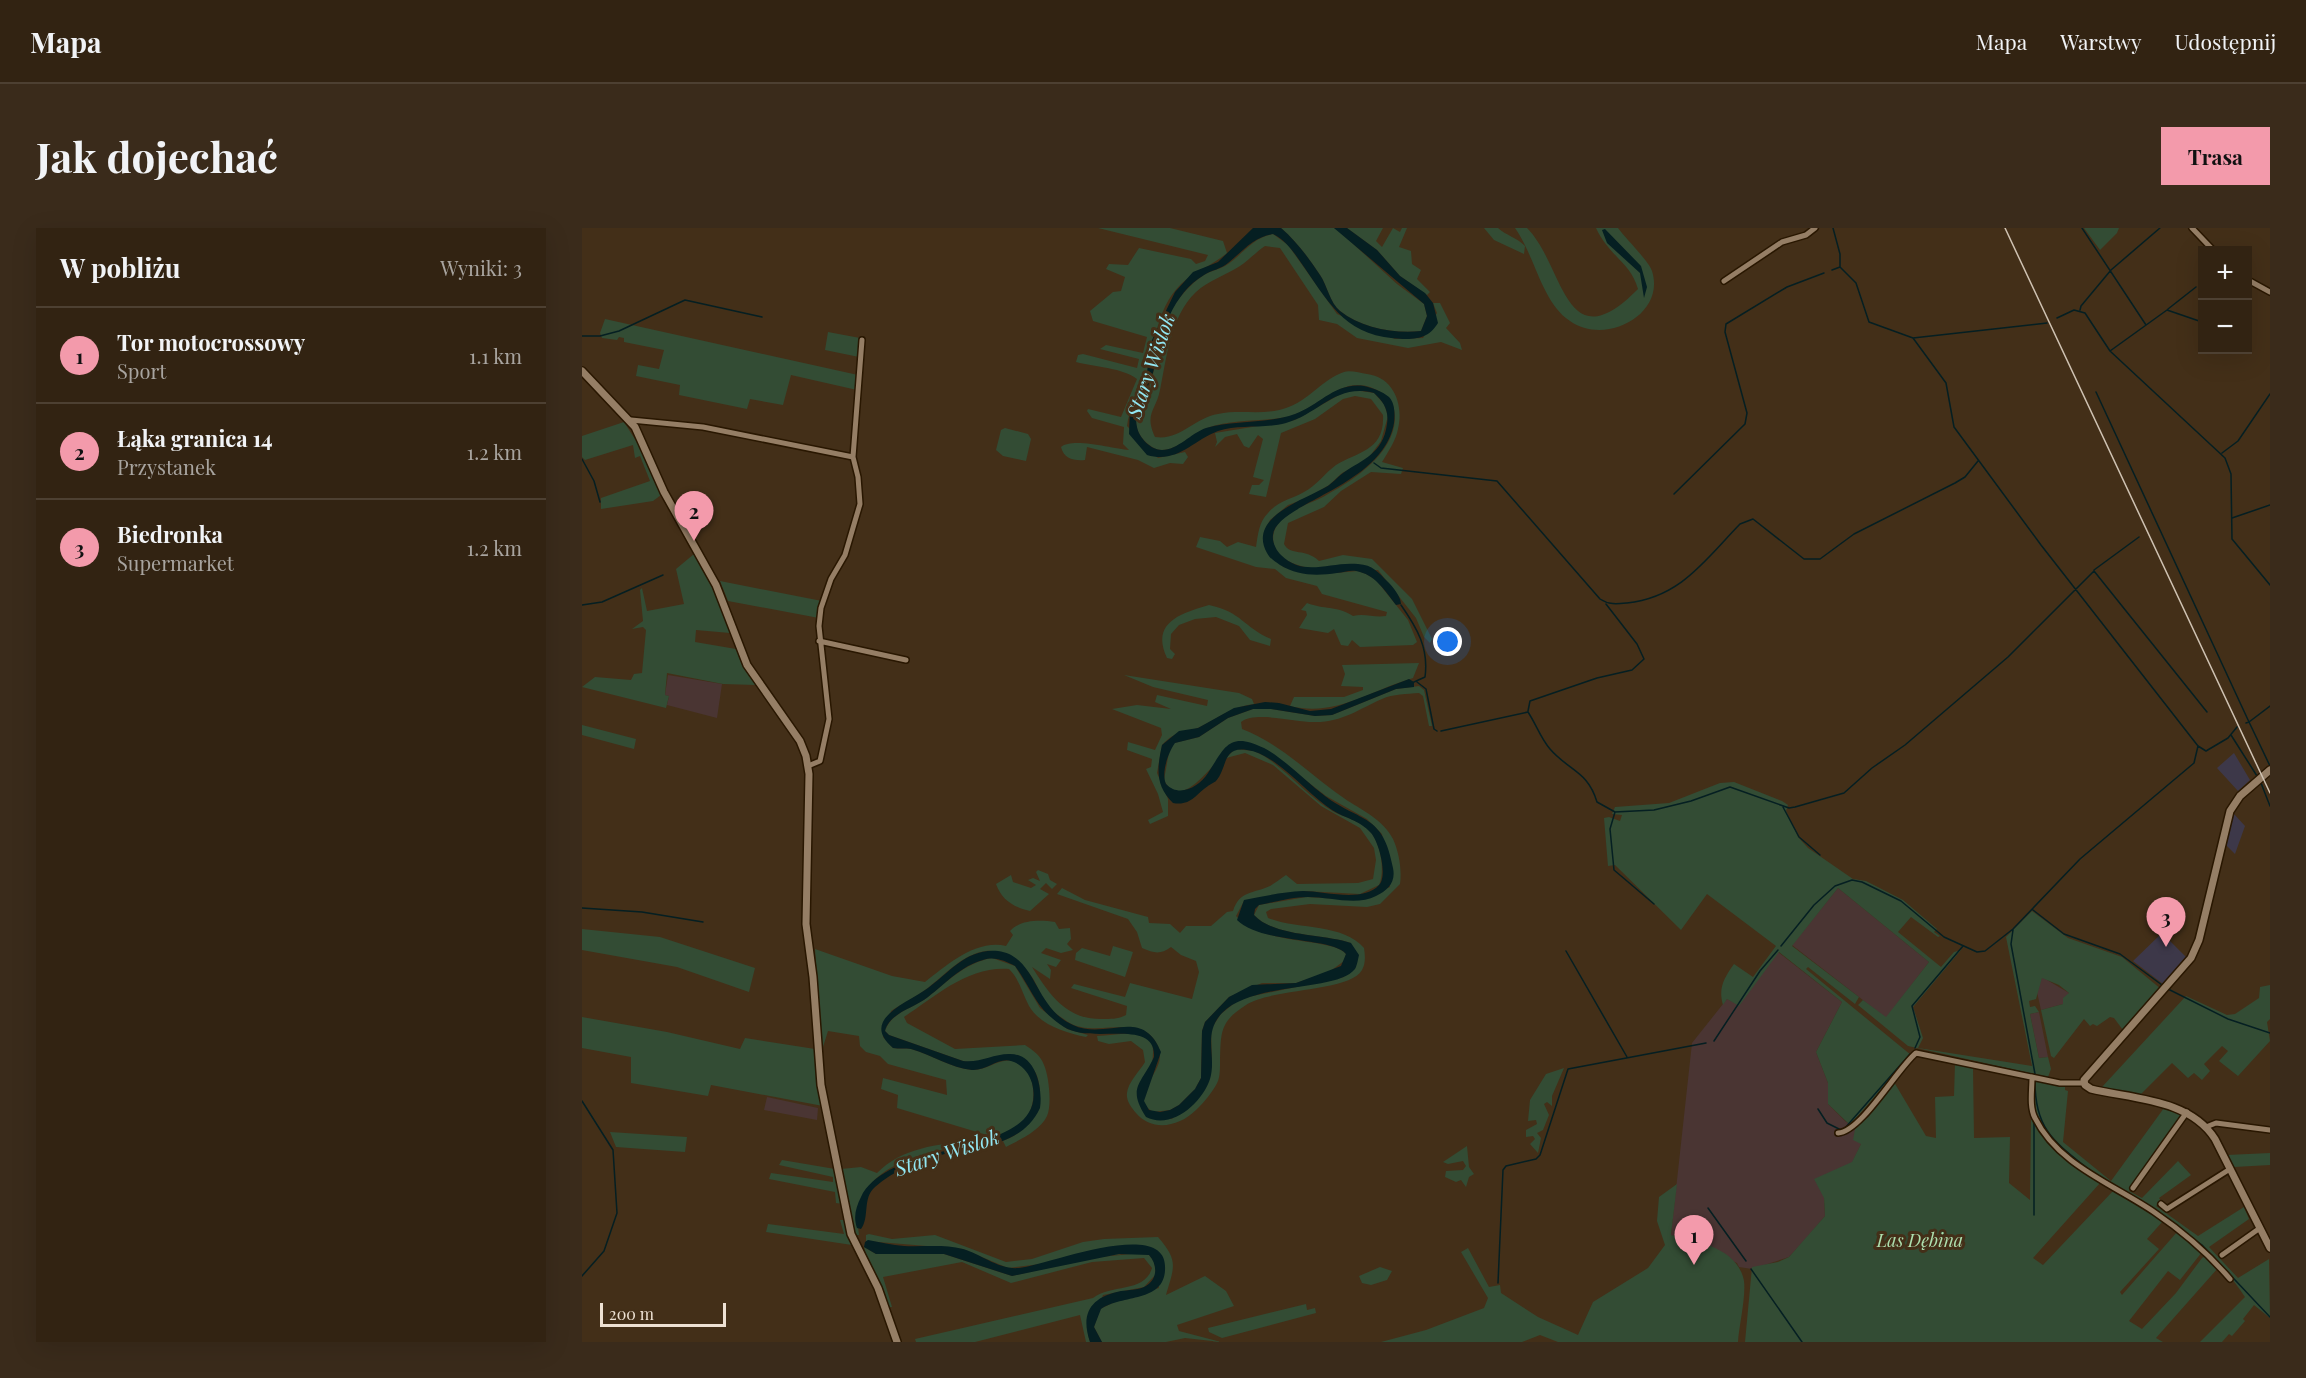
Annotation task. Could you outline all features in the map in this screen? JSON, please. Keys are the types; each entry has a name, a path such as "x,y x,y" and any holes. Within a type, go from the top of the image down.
{"street":[{"path":"1724,281 1782,242 1806,235 1815,228"},
{"path":"2192,228 2209,246"},
{"path":"2252,283 2270,292"},
{"path":"808,766 820,761 829,719 819,641 821,608 831,579 845,555 860,504 858,477 852,457 862,340"},
{"path":"582,371 631,420 664,492 716,585 747,665 800,741 808,766 806,924 813,977 821,1085 848,1224 878,1288 897,1342"},
{"path":"631,420 703,427 852,457"},
{"path":"819,641 906,660"},
{"path":"2084,1083 2088,1073 2166,988 2195,951 2230,811 2240,796 2270,771"},
{"path":"1838,1133 1846,1131 1860,1118 1916,1053 2071,1084 2084,1083 2091,1089 2187,1112 2206,1127 2270,1248"},
{"path":"2032,1077 2032,1111 2051,1140 2093,1176 2151,1210 2201,1247 2230,1279"},
{"path":"2133,1188 2187,1112"},
{"path":"2206,1127 2216,1123 2270,1130"},
{"path":"2161,1204 2167,1209 2230,1169"},
{"path":"2222,1255 2260,1228"}],"shaded area":[{"path":"668,675 722,684 717,718 667,705 669,696 665,695"},
{"path":"2234,753 2250,780 2238,791 2217,768"},
{"path":"2234,814 2245,826 2235,854 2224,843"},
{"path":"1838,888 1929,962 1886,1018 1792,945"},
{"path":"2162,933 2186,957 2163,984 2133,961"},
{"path":"1778,952 1842,1002 1816,1052 1828,1083 1828,1104 1852,1126 1858,1125 1861,1144 1852,1163 1824,1198 1825,1216 1808,1236 1789,1257 1752,1269 1739,1267 1737,1263 1671,1235 1692,1043 1727,999 1739,1005"},
{"path":"2042,977 2069,993 2063,1004 2041,1010 2037,992"},
{"path":"2039,1012 2048,1057 2039,1058 2030,1014"},
{"path":"767,1097 818,1108 817,1120 764,1110"}],"green space":[{"path":"1098,228 1170,228 1223,241 1227,253 1181,284 1166,306 1157,330 1146,379 1128,419 1127,426 1158,458 1185,452 1188,457 1183,464 1170,463 1154,468 1138,460 1087,447 1085,460 1077,460 1067,457 1062,451 1061,447 1074,443 1129,450 1123,444 1124,427 1092,418 1087,411 1088,409 1121,417 1137,379 1117,370 1076,362 1078,355 1083,354 1137,368 1139,359 1100,349 1106,345 1143,353 1147,337 1093,321 1090,311 1113,292 1121,291 1125,277 1106,269 1109,264 1128,265 1139,248 1191,259 1196,264 1205,261 1208,255"},
{"path":"1281,228 1334,228 1339,231 1397,284 1424,304 1427,316 1421,331 1400,332 1368,326 1348,317 1334,303 1311,262"},
{"path":"1347,228 1383,228 1376,241 1382,247 1393,228 1400,232 1402,228 1407,228 1399,247 1411,251 1412,264 1421,270 1417,279 1430,292 1427,295 1400,276 1377,250"},
{"path":"1484,228 1498,228 1518,241 1525,246 1524,254 1494,240"},
{"path":"1515,228 1527,228 1540,245 1569,301 1580,313 1595,316 1614,309 1638,289 1630,272 1607,246 1596,228 1618,228 1652,271 1654,287 1650,301 1641,313 1615,328 1600,330 1584,328 1570,321 1552,303"},
{"path":"2084,228 2119,228 2100,250"},
{"path":"1273,234 1288,245 1337,314 1395,339 1423,338 1437,313 1433,303 1440,303 1450,323 1446,328 1460,343 1462,350 1441,342 1408,348 1357,338 1337,324 1319,320 1318,305 1280,248 1265,246 1240,266 1201,288 1180,313 1171,338 1160,390 1152,412 1151,422 1155,437 1172,436 1209,416 1218,414 1269,412 1286,408 1294,405 1336,375 1346,371 1376,376 1384,380 1395,393 1398,401 1399,420 1396,437 1382,462 1403,468 1401,474 1371,472 1341,491 1324,507 1288,523 1284,544 1290,550 1309,555 1319,561 1343,555 1372,559 1412,599 1432,639 1430,643 1424,637 1416,618 1378,570 1304,567 1280,555 1274,545 1275,530 1284,517 1350,481 1380,454 1393,432 1395,419 1393,406 1385,395 1370,387 1357,385 1345,387 1300,413 1277,419 1217,425 1167,450 1154,448 1146,443 1138,432 1136,415 1150,385 1167,320 1178,300 1200,277 1225,266 1259,239"},
{"path":"605,319 858,375 857,390 791,375 783,405 750,399 747,409 679,395 680,385 636,376 638,365 659,369 664,350 624,342 624,338 619,337 617,340 602,338 600,333"},
{"path":"828,332 860,338 859,357 825,350"},
{"path":"1346,391 1374,393 1384,404 1388,416 1381,441 1367,460 1342,473 1329,485 1307,498 1288,505 1270,520 1265,530 1283,567 1335,573 1358,571 1376,580 1408,620 1417,642 1413,645 1360,647 1352,640 1348,646 1341,645 1334,629 1328,633 1299,628 1307,615 1306,611 1301,610 1307,603 1341,610 1353,616 1386,616 1387,612 1322,594 1317,586 1286,578 1275,569 1256,567 1196,547 1200,537 1220,541 1227,547 1238,542 1256,547 1261,524 1268,513 1281,503 1309,489 1336,465 1368,449 1379,436 1383,415 1371,399 1355,396 1343,399 1315,419 1281,433 1266,497 1249,494 1252,485 1259,485 1264,480 1253,477 1263,439 1258,435 1249,448 1244,446 1237,434 1225,437 1215,447 1217,442 1215,433 1295,420"},
{"path":"624,422 638,444 661,495 653,501 601,509 601,498 650,481 640,456 635,458 633,445 585,460 582,457 582,436"},
{"path":"1005,428 1028,434 1031,439 1026,461 1003,456 996,450 1001,430"},
{"path":"694,554 714,589 730,633 696,630 695,642 736,649 743,667 756,685 723,684 667,673 665,695 669,696 666,708 582,687 595,677 631,680 634,674 642,673 646,630 643,627 632,629 643,621 640,590 642,588 647,611 684,604 676,569"},
{"path":"720,581 822,601 819,618 728,601"},
{"path":"1209,605 1229,612 1271,639 1270,646 1250,640 1239,626 1216,617 1195,619 1179,625 1171,634 1170,649 1175,654 1172,659 1167,658 1163,646 1166,628 1179,616"},
{"path":"1419,663 1413,678 1352,701 1322,708 1290,706 1294,697 1344,697 1363,690 1363,687 1341,686 1345,674 1342,665"},
{"path":"1124,675 1239,693 1252,699 1254,704 1232,710 1200,727 1176,734 1162,745 1157,773 1168,799 1168,816 1150,824 1148,820 1163,812 1158,794 1146,769 1151,767 1152,759 1127,750 1128,742 1155,750 1162,735 1161,728 1112,709 1137,705 1171,709 1155,702 1157,695 1207,706 1208,700 1153,687"},
{"path":"1419,686 1424,690 1432,726 1429,726 1423,696 1419,693 1386,697 1349,715 1323,722 1256,717 1241,722 1242,729 1271,743 1384,826 1397,850 1400,884 1380,904 1367,907 1310,904 1271,909 1266,912 1268,918 1280,922 1332,931 1355,940 1364,948 1365,962 1362,970 1355,977 1342,982 1273,995 1246,1005 1237,1011 1223,1029 1219,1079 1202,1104 1189,1116 1166,1125 1150,1123 1142,1119 1131,1106 1127,1096 1130,1085 1145,1062 1143,1050 1131,1041 1109,1044 1098,1041 1097,1036 1132,1034 1151,1040 1152,1064 1141,1109 1172,1119 1212,1067 1211,1029 1221,1014 1237,1001 1248,997 1344,977 1351,943 1274,927 1254,915 1259,905 1306,897 1359,900 1390,887 1382,834 1367,819 1326,796 1265,749 1241,742 1195,784 1182,791 1175,791 1169,788 1164,780 1169,752 1174,743 1199,737 1228,718 1253,709 1271,709 1315,716 1332,715 1396,689"},
{"path":"582,725 636,739 634,749 582,735"},
{"path":"1235,749 1254,751 1264,756 1325,806 1360,823 1369,830 1376,840 1380,853 1381,880 1379,885 1360,894 1304,891 1244,901 1236,916 1248,926 1263,933 1338,949 1346,954 1344,961 1329,972 1296,983 1262,983 1229,997 1205,1022 1202,1031 1201,1078 1195,1089 1179,1105 1170,1110 1153,1112 1145,1106 1145,1091 1156,1069 1160,1054 1158,1046 1150,1035 1130,1027 1079,1027 1068,1022 1049,1008 1028,972 1012,958 999,952 986,951 970,956 925,990 891,1011 883,1037 893,1048 911,1049 964,1069 978,1070 1005,1061 1016,1062 1023,1066 1028,1072 1033,1087 1032,1104 1026,1118 1013,1129 987,1141 987,1135 897,1108 898,1095 881,1089 883,1078 947,1095 946,1080 888,1064 880,1056 866,1052 860,1046 859,1036 828,1031 823,1047 821,1046 815,949 892,976 925,982 952,961 973,950 984,946 1006,946 1013,935 1010,931 1020,924 1038,921 1055,922 1059,929 1070,928 1071,939 1067,944 1073,950 1061,953 1046,948 1041,953 1061,960 1056,967 1047,964 1051,970 1050,979 1032,967 1045,987 1060,1004 1069,1010 1090,1018 1115,1018 1126,1015 1127,1006 1071,988 1074,984 1125,997 1130,983 1192,999 1199,972 1196,961 1181,955 1171,947 1157,952 1142,948 1137,932 1128,919 1057,894 1062,888 1085,900 1148,917 1149,923 1170,924 1180,933 1186,926 1211,926 1227,912 1233,911 1243,896 1270,886 1286,875 1297,884 1358,883 1373,879 1376,860 1374,848 1360,828 1321,806 1273,765 1245,753 1226,758"},
{"path":"1734,782 1788,805 1786,811 1798,837 1808,848 1853,879 1866,881 1903,900 1937,929 1934,932 1940,936 1938,937 1911,917 1898,932 1941,967 1954,952 1961,950 1913,1007 1923,1038 1918,1048 2032,1066 2006,937 2032,911 2068,938 2122,957 2161,989 2123,1030 2114,1018 2110,1017 2097,1026 2093,1024 2090,1026 2084,1019 2054,1058 2051,1056 2041,1010 2063,1004 2063,998 2069,993 2059,985 2042,978 2036,999 2029,1001 2030,1007 2035,1006 2039,1012 2030,1014 2039,1058 2048,1057 2051,1069 2048,1077 1908,1046 1858,1005 1863,1000 1886,1017 1929,962 1838,888 1792,946 1859,997 1855,1004 1808,967 1806,969 1911,1055 1850,1125 1828,1104 1828,1083 1816,1052 1842,1002 1779,952 1739,1006 1727,999 1723,1005 1721,993 1723,983 1734,964 1753,977 1776,946 1707,894 1681,930 1615,865 1608,866 1604,818 1609,817 1620,821 1622,815 1612,814 1615,807 1669,803 1720,783"},
{"path":"1038,870 1048,874 1050,880 1057,884 1052,889 1046,883 1040,889 1049,894 1030,911 1009,902 1001,894 996,884 1011,875 1013,882 1031,888 1036,885 1028,880 1033,878 1040,881 1036,872"},
{"path":"582,929 660,937 755,968 749,992 677,967 582,950"},
{"path":"1113,946 1133,952 1125,977 1075,960 1076,953 1082,948 1110,956"},
{"path":"992,958 1015,966 1040,1008 1067,1029 1088,1035 1086,1037 1062,1030 1047,1023 1034,1013 1009,969 994,969 966,977 904,1017 907,1023 955,1049 1025,1045 1039,1056 1046,1070 1050,1098 1049,1111 1044,1121 1034,1131 1006,1147 1003,1141 1021,1131 1028,1124 1034,1116 1040,1097 1036,1073 1029,1065 1018,1055 975,1063 963,1061 889,1035 885,1031 892,1019 928,997 957,973 982,960"},
{"path":"2270,985 2270,1019 2267,1022 2270,1041 2238,1076 2219,1061 2228,1051 2222,1046 2204,1064 2210,1071 2202,1080 2194,1073 2188,1078 2172,1063 2140,1095 2102,1087 2186,996 2227,1015 2235,1014 2259,998 2260,987"},
{"path":"582,1017 667,1032 740,1049 745,1038 815,1049 823,1106 711,1085 708,1096 631,1083 631,1057 582,1048"},
{"name":"Las Dębina","path":"1955,1063 1973,1068 1974,1138 2010,1137 2009,1183 2030,1200 2031,1119 2054,1147 2100,1183 2033,1258 2043,1265 2113,1191 2163,1221 2147,1239 2159,1249 2120,1292 2122,1295 2177,1232 2202,1252 2180,1280 2168,1271 2129,1321 2142,1329 2176,1293 2202,1258 2206,1256 2218,1268 2156,1338 2163,1342 1745,1342 1752,1267 1778,1262 1789,1257 1825,1216 1824,1198 1814,1179 1852,1162 1861,1144 1853,1140 1856,1124 1894,1082 1926,1136 1936,1138 1935,1097 1954,1096"},
{"path":"1564,1068 1552,1096 1552,1106 1547,1102 1544,1104 1549,1115 1543,1130 1537,1133 1541,1138 1538,1153 1530,1144 1535,1139 1533,1136 1526,1137 1526,1130 1537,1124 1536,1120 1528,1121 1530,1100 1546,1074"},
{"path":"2037,1080 2065,1086 2065,1090 2068,1091 2063,1142 2111,1181 2164,1108 2183,1114 2129,1191 2142,1198 2178,1161 2191,1175 2159,1198 2161,1201 2156,1206 2198,1236 2244,1207 2249,1219 2209,1247 2238,1278 2269,1259 2270,1318 2254,1305 2243,1319 2245,1321 2232,1336 2229,1334 2222,1342 2200,1342 2245,1297 2223,1268 2196,1242 2107,1186 2064,1152 2048,1134 2036,1114 2033,1082"},
{"path":"610,1132 687,1137 685,1152 616,1147"},
{"path":"972,1140 975,1143 912,1158 877,1178 865,1193 859,1212 859,1235 855,1235 841,1169 861,1167 877,1173 887,1164 909,1152"},
{"path":"1467,1146 1469,1167 1474,1174 1469,1177 1466,1187 1461,1180 1456,1182 1445,1177 1446,1171 1463,1170 1466,1166 1463,1161 1448,1164 1443,1162"},
{"path":"2270,1153 2270,1165 2234,1167 2227,1155"},
{"path":"782,1160 835,1169 843,1204 836,1203 835,1192 769,1179 771,1173 833,1182 833,1177 779,1165"},
{"path":"1677,1184 1671,1235 1716,1248 1734,1261 1740,1270 1744,1288 1738,1342 1558,1342 1540,1335 1522,1342 1381,1342 1426,1330 1484,1308 1488,1298 1461,1252 1468,1248 1489,1287 1500,1285 1501,1293 1538,1317 1578,1335 1593,1302 1648,1268 1665,1245 1657,1221 1659,1197"},
{"path":"840,1220 845,1220 852,1245 766,1232 768,1224 844,1234"},
{"path":"866,1235 892,1239 935,1235 1006,1262 1032,1259 1083,1242 1158,1237 1169,1252 1173,1264 1166,1295 1205,1276 1226,1291 1234,1306 1177,1325 1179,1331 1221,1342 1185,1338 1166,1342 1102,1342 1094,1327 1100,1309 1119,1300 1159,1288 1155,1250 1008,1268 963,1249 866,1241"},
{"path":"864,1247 876,1254 944,1254 1012,1276 1090,1258 1141,1253 1149,1255 1154,1261 1156,1274 1144,1287 1103,1295 1088,1334 1090,1342 1086,1342 1080,1315 975,1342 916,1342 915,1339 1093,1298 1109,1291 1135,1285 1148,1276 1152,1268 1144,1258 1092,1262 1011,1283 962,1262 883,1277 892,1307 888,1307 870,1269"},
{"path":"1380,1267 1392,1271 1387,1280 1371,1285 1362,1283 1359,1276"},
{"path":"1306,1304 1307,1310 1315,1308 1316,1313 1222,1338 1209,1332 1208,1328"}],"water":[{"path":"1253,228 1281,228 1287,233 1316,269 1337,308 1348,317 1368,326 1400,332 1421,331 1427,316 1424,304 1334,228 1347,228 1377,250 1400,276 1425,293 1433,303 1438,323 1435,328 1419,338 1403,339 1368,333 1343,318 1287,244 1273,234 1260,238 1225,265 1207,273 1193,283 1176,303 1164,328 1152,375 1139,405 1136,420 1138,431 1150,446 1162,450 1174,447 1206,428 1295,414 1344,387 1364,386 1386,395 1394,409 1394,423 1386,445 1371,463 1352,478 1292,513 1279,524 1273,538 1281,555 1299,566 1348,564 1371,567 1392,587 1401,604 1396,605 1376,581 1360,572 1315,575 1287,569 1270,557 1263,540 1265,529 1281,511 1328,486 1377,449 1385,434 1387,415 1381,400 1374,393 1349,392 1286,423 1218,431 1176,454 1167,456 1147,455 1129,434 1130,408 1146,378 1152,340 1175,292 1193,272 1218,262"},
{"path":"1605,229 1641,266 1647,287 1644,298 1640,273 1607,243 1602,230"},
{"path":"1409,679 1414,682 1414,687 1396,689 1332,715 1315,716 1271,709 1253,709 1228,718 1199,737 1175,743 1165,769 1166,784 1177,790 1188,789 1204,778 1228,745 1242,741 1252,743 1272,753 1325,796 1377,828 1389,850 1394,873 1390,885 1384,891 1369,899 1360,900 1308,897 1284,900 1259,905 1254,915 1263,922 1286,931 1351,943 1359,955 1355,969 1331,981 1254,996 1236,1003 1222,1013 1216,1021 1211,1037 1212,1070 1206,1088 1185,1112 1166,1120 1156,1120 1146,1117 1137,1099 1138,1086 1154,1057 1152,1045 1145,1038 1134,1035 1076,1032 1064,1027 1047,1013 1015,966 992,959 968,966 923,1001 897,1015 885,1031 889,1035 963,1061 975,1061 1003,1054 1018,1055 1026,1059 1036,1073 1039,1082 1040,1108 1022,1131 1010,1138 924,1160 890,1176 871,1191 864,1224 861,1229 857,1228 856,1208 861,1197 878,1177 903,1164 994,1137 1018,1125 1031,1107 1031,1079 1027,1072 1015,1062 1006,1060 977,1070 964,1069 911,1049 893,1048 884,1038 881,1028 890,1013 928,988 968,957 987,951 998,951 1011,955 1029,972 1050,1007 1073,1025 1086,1029 1134,1027 1144,1030 1153,1038 1161,1052 1144,1101 1149,1110 1160,1112 1179,1105 1195,1089 1201,1078 1202,1031 1205,1022 1229,997 1252,985 1296,983 1341,966 1346,954 1338,949 1262,933 1248,928 1237,920 1244,900 1303,891 1353,895 1372,890 1382,881 1383,867 1371,833 1322,803 1269,759 1247,750 1233,751 1229,754 1216,781 1192,799 1184,803 1173,803 1160,783 1159,761 1162,745 1179,731 1198,728 1234,708 1265,702 1310,711 1331,709"},
{"path":"868,1240 904,1246 956,1247 1004,1267 1012,1268 1032,1266 1100,1248 1145,1245 1159,1252 1165,1266 1164,1278 1151,1292 1110,1304 1101,1309 1094,1327 1102,1342 1090,1342 1086,1323 1095,1302 1111,1294 1139,1289 1149,1284 1154,1276 1155,1268 1149,1255 1119,1254 1012,1276 944,1254 876,1254 864,1247"}],"waterway":[{"path":"1833,228 1840,254 1840,267 1856,283 1869,322 1913,338 2047,323"},
{"path":"2082,228 2146,325"},
{"path":"2080,310 2111,270 2160,228"},
{"path":"1832,270 1840,267"},
{"path":"1674,494 1745,424 1747,413 1725,332 1726,324 1787,287 1824,273"},
{"path":"2168,309 2196,287"},
{"path":"582,336 600,336 619,331 685,300 762,317"},
{"path":"2057,318 2074,310 2085,313 2110,351 2225,458 2231,474 2232,539 2270,585"},
{"path":"2110,351 2167,310 2198,321"},
{"path":"1913,338 1946,383 1954,427 2041,545 2198,746 2206,751 2228,738 2237,727"},
{"path":"2096,392 2249,722 2270,706"},
{"path":"2222,453 2238,441 2270,394"},
{"path":"582,459 594,481 600,502"},
{"path":"1374,463 1381,468 1497,481 1600,599 1616,604 1646,599 1677,585 1691,575 1740,524 1753,519 1804,559 1820,559 1854,534 1965,477 1978,461"},
{"path":"2232,518 2270,505"},
{"path":"2094,570 2139,537"},
{"path":"1441,731 1528,712 1550,749 1583,777 1589,784 1597,802 1615,812 1654,810 1691,801 1730,787 1789,808 1795,807 1844,793 1872,768 1905,745 2008,657 2094,571 2207,712"},
{"path":"582,605 602,602 663,575"},
{"path":"1528,711 1530,701 1597,678 1632,670 1644,659 1637,644 1606,604"},
{"name":"Stary Wislok","path":"1401,605 1417,630 1425,657 1425,677 1414,682"},
{"path":"1417,682 1426,689 1434,729 1437,731"},
{"path":"2246,723 2249,722 2270,766"},
{"path":"2231,735 2257,776"},
{"path":"1781,946 1814,905 1835,886 1852,880 1862,882 1901,901 1944,937 1977,952 1985,951 2013,929 2080,859 2194,763 2198,746"},
{"path":"2261,783 2270,806"},
{"path":"1783,807 1799,837 1820,855"},
{"path":"1615,812 1610,829 1614,870 1654,904"},
{"path":"582,908 642,912 703,922"},
{"path":"2033,910 2064,934 2120,954 2162,985"},
{"path":"2013,930 2011,944 2035,1074"},
{"path":"1915,1048 1920,1037 1912,1006 1963,946"},
{"path":"1714,1041 1760,971 1778,950"},
{"path":"1566,951 1627,1057"},
{"path":"2168,989 2228,1019 2270,1033"},
{"path":"1498,1283 1503,1170 1506,1166 1536,1159 1540,1155 1568,1069 1706,1043"},
{"path":"1845,1128 1910,1054"},
{"path":"2035,1082 2038,1111 2048,1132 2087,1168"},
{"path":"582,1101 613,1150 617,1213 604,1251 582,1276"},
{"path":"1818,1109 1827,1123 1841,1130"},
{"path":"2034,1123 2034,1215"},
{"path":"2150,1206 2163,1215"},
{"path":"1708,1208 1746,1261"},
{"path":"2186,1233 2202,1245 2270,1317"},
{"path":"1751,1269 1802,1342"}],"railway":[{"path":"2005,228 2270,793"}],"place":[{"name":"Łąka granica 14","path":"694,541"},
{"name":"Biedronka","path":"2166,947"},
{"name":"Tor motocrossowy","path":"1694,1265"}]}
